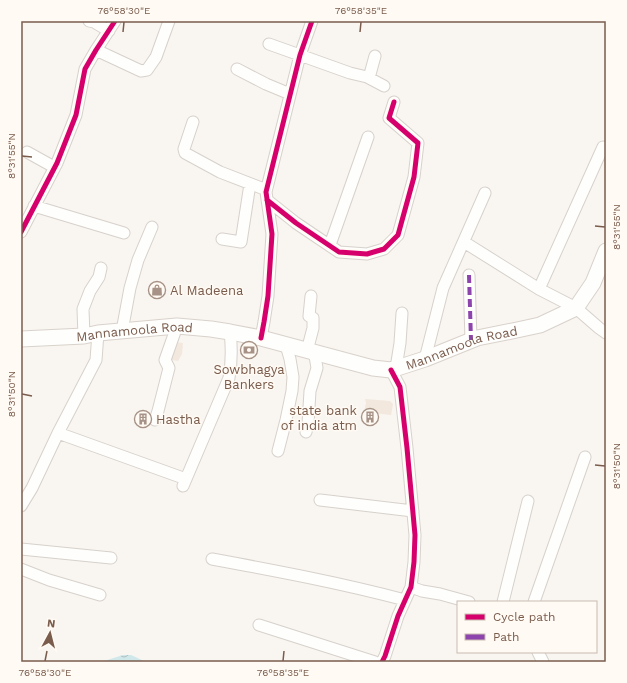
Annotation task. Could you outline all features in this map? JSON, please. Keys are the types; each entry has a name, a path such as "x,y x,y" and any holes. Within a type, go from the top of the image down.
{"main road":[{"path":"576,308 602,271 606,251"},
{"name":"Mannamoola Road","path":"21,339 177,326 230,332 261,338 373,368 393,369 425,359 477,338 540,325 576,308"}],"street":[{"path":"89,21 94,22 109,31"},
{"path":"21,232 54,167 76,115 85,70 115,21"},
{"path":"96,50 141,70 146,70 156,57 170,21"},
{"path":"266,196 300,55 312,21"},
{"path":"269,44 350,73 369,78 384,86"},
{"path":"369,78 375,56"},
{"path":"237,69 290,94"},
{"path":"266,196 296,223 339,252 366,254 384,249 398,235 414,177 418,143 389,118 394,102"},
{"path":"193,122 184,149 185,153 220,172 264,189 272,234 268,296 261,338"},
{"path":"327,243 331,242 368,137"},
{"path":"539,289 602,147"},
{"path":"27,152 54,167"},
{"path":"222,239 241,242 250,184"},
{"path":"425,359 443,288 485,193"},
{"path":"34,206 124,233"},
{"path":"122,331 130,288 136,267 152,227"},
{"path":"464,242 539,289 576,308 606,333"},
{"path":"21,506 32,488 58,432 96,360 91,334 83,309 90,291 99,277 101,268"},
{"path":"469,275 471,340"},
{"path":"306,432 308,424 310,391 317,368 315,356 308,351 313,328 313,318 309,316 311,296"},
{"path":"382,662 386,656 398,616 411,587 415,549 407,448 400,387 393,369 400,343 402,313"},
{"path":"155,420 169,368 165,360 177,326"},
{"path":"58,432 185,483 229,378 232,361 230,332"},
{"path":"278,451 292,391 293,377 286,345"},
{"path":"534,601 585,457"},
{"path":"320,500 412,511"},
{"path":"503,601 528,501"},
{"path":"21,549 111,558"},
{"path":"212,559 368,590 405,600"},
{"path":"21,569 49,580 100,595"},
{"path":"411,587 465,601"},
{"path":"259,625 375,662"},
{"path":"538,653 543,662"}],"shaded area":[{"path":"174,342 183,343 182,354 178,361 167,359"},
{"path":"365,399 390,401 393,404 391,415 364,412 366,403"}],"water":[{"path":"123,655 131,655 146,662 101,662"}],"marked path":[{"path":"469,275 471,340"}],"cycle path":[{"path":"21,232 57,163 76,115 85,69 115,21"},
{"path":"261,338 268,296 272,234 266,192 300,55 312,21"},
{"path":"267,200 296,223 339,252 367,254 384,249 398,235 414,177 418,143 389,118 394,102"},
{"path":"382,662 398,616 411,587 415,535 400,387 391,370"}],"place":[{"name":"Al Madeena","path":"157,290"},
{"name":"Sowbhagya Bankers","path":"249,350"},
{"name":"state bank of india atm","path":"370,417"},
{"name":"Hastha","path":"143,419"}]}
